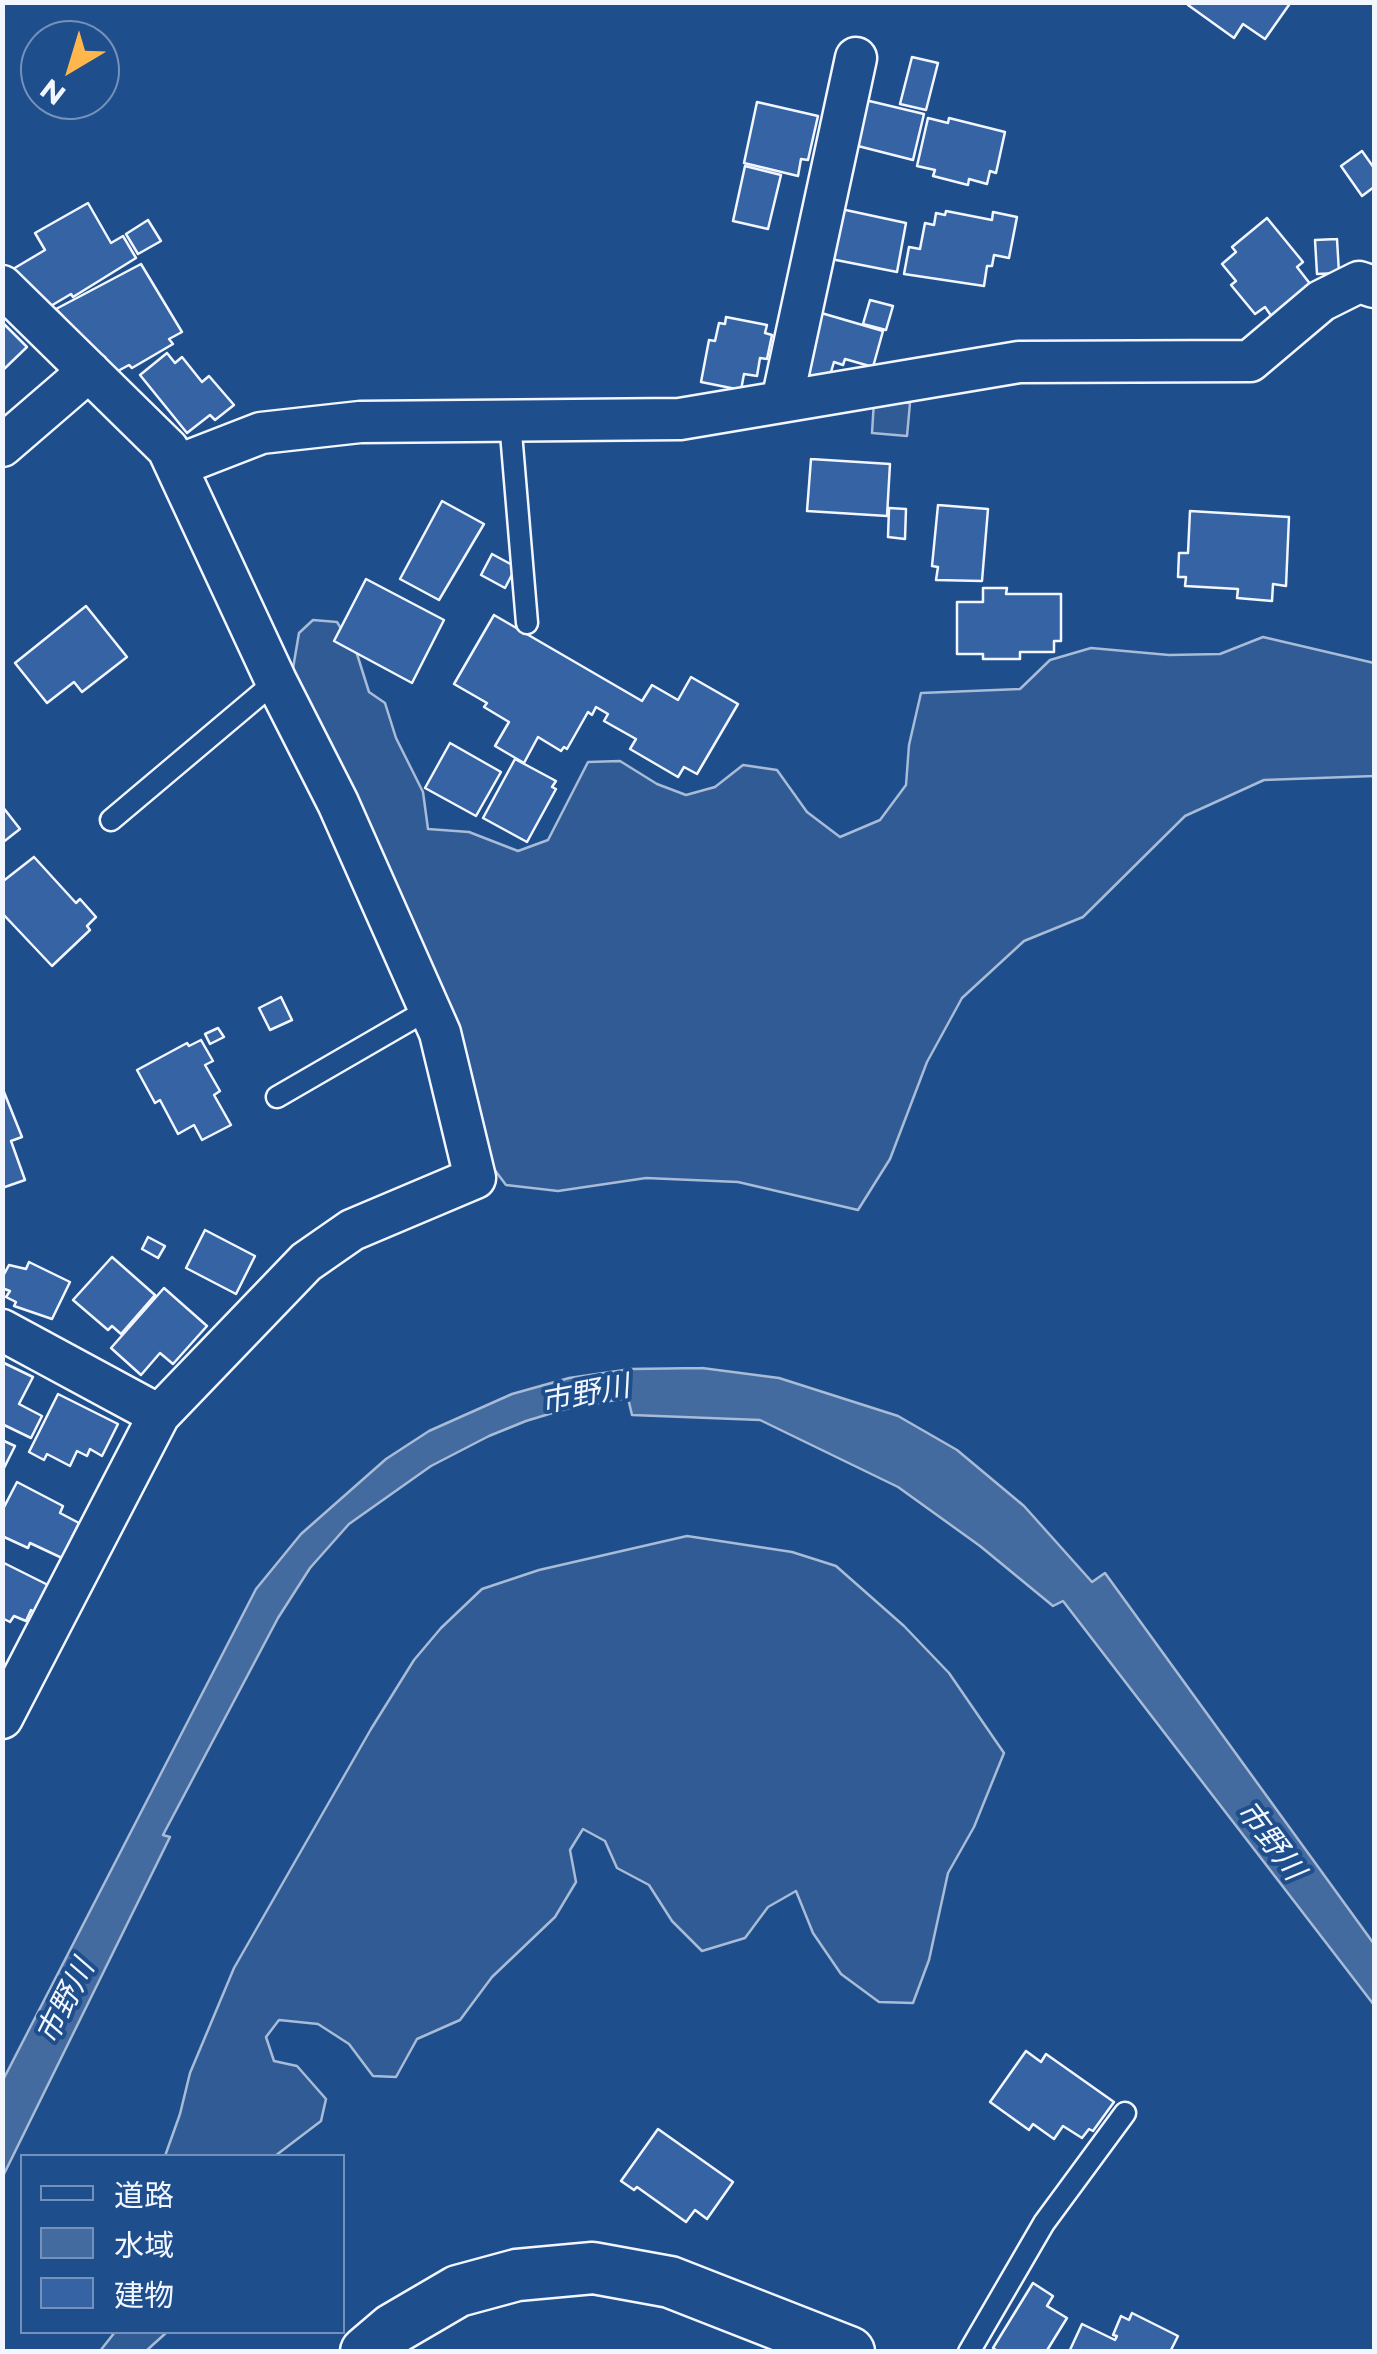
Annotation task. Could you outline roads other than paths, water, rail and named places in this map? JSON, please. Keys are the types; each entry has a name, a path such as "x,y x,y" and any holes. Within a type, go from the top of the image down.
{"street":[{"path":"782,400 856,58"},
{"path":"176,466 262,433 360,422 680,419 1019,362 1250,361 1321,301 1359,282 1374,287"},
{"path":"2,286 168,449 276,681 338,803 430,1009 440,1034 474,1178 352,1230 306,1262 159,1415 2,1718"},
{"path":"2,446 89,371"},
{"path":"2,1330 159,1415"},
{"path":"366,2352 393,2329 458,2291 517,2275 592,2268 670,2282 849,2352"}],"lane":[{"path":"510,421 526,623"},
{"path":"112,820 276,681"},
{"path":"277,1096 430,1009"},
{"path":"969,2352 1044,2223 1125,2113"}],"water":[{"name":"市野川","path":"702,1368 779,1378 898,1416 957,1450 1024,1506 1092,1582 1105,1573 1374,1944 1374,2005 1063,1601 1053,1606 980,1546 898,1487 760,1420 632,1415 628,1398 569,1408 526,1421 431,1466 349,1524 310,1568 278,1618 163,1835 170,1837 3,2176 3,2080 256,1589 301,1534 386,1459 429,1431 512,1394 569,1378 631,1369"}]}
